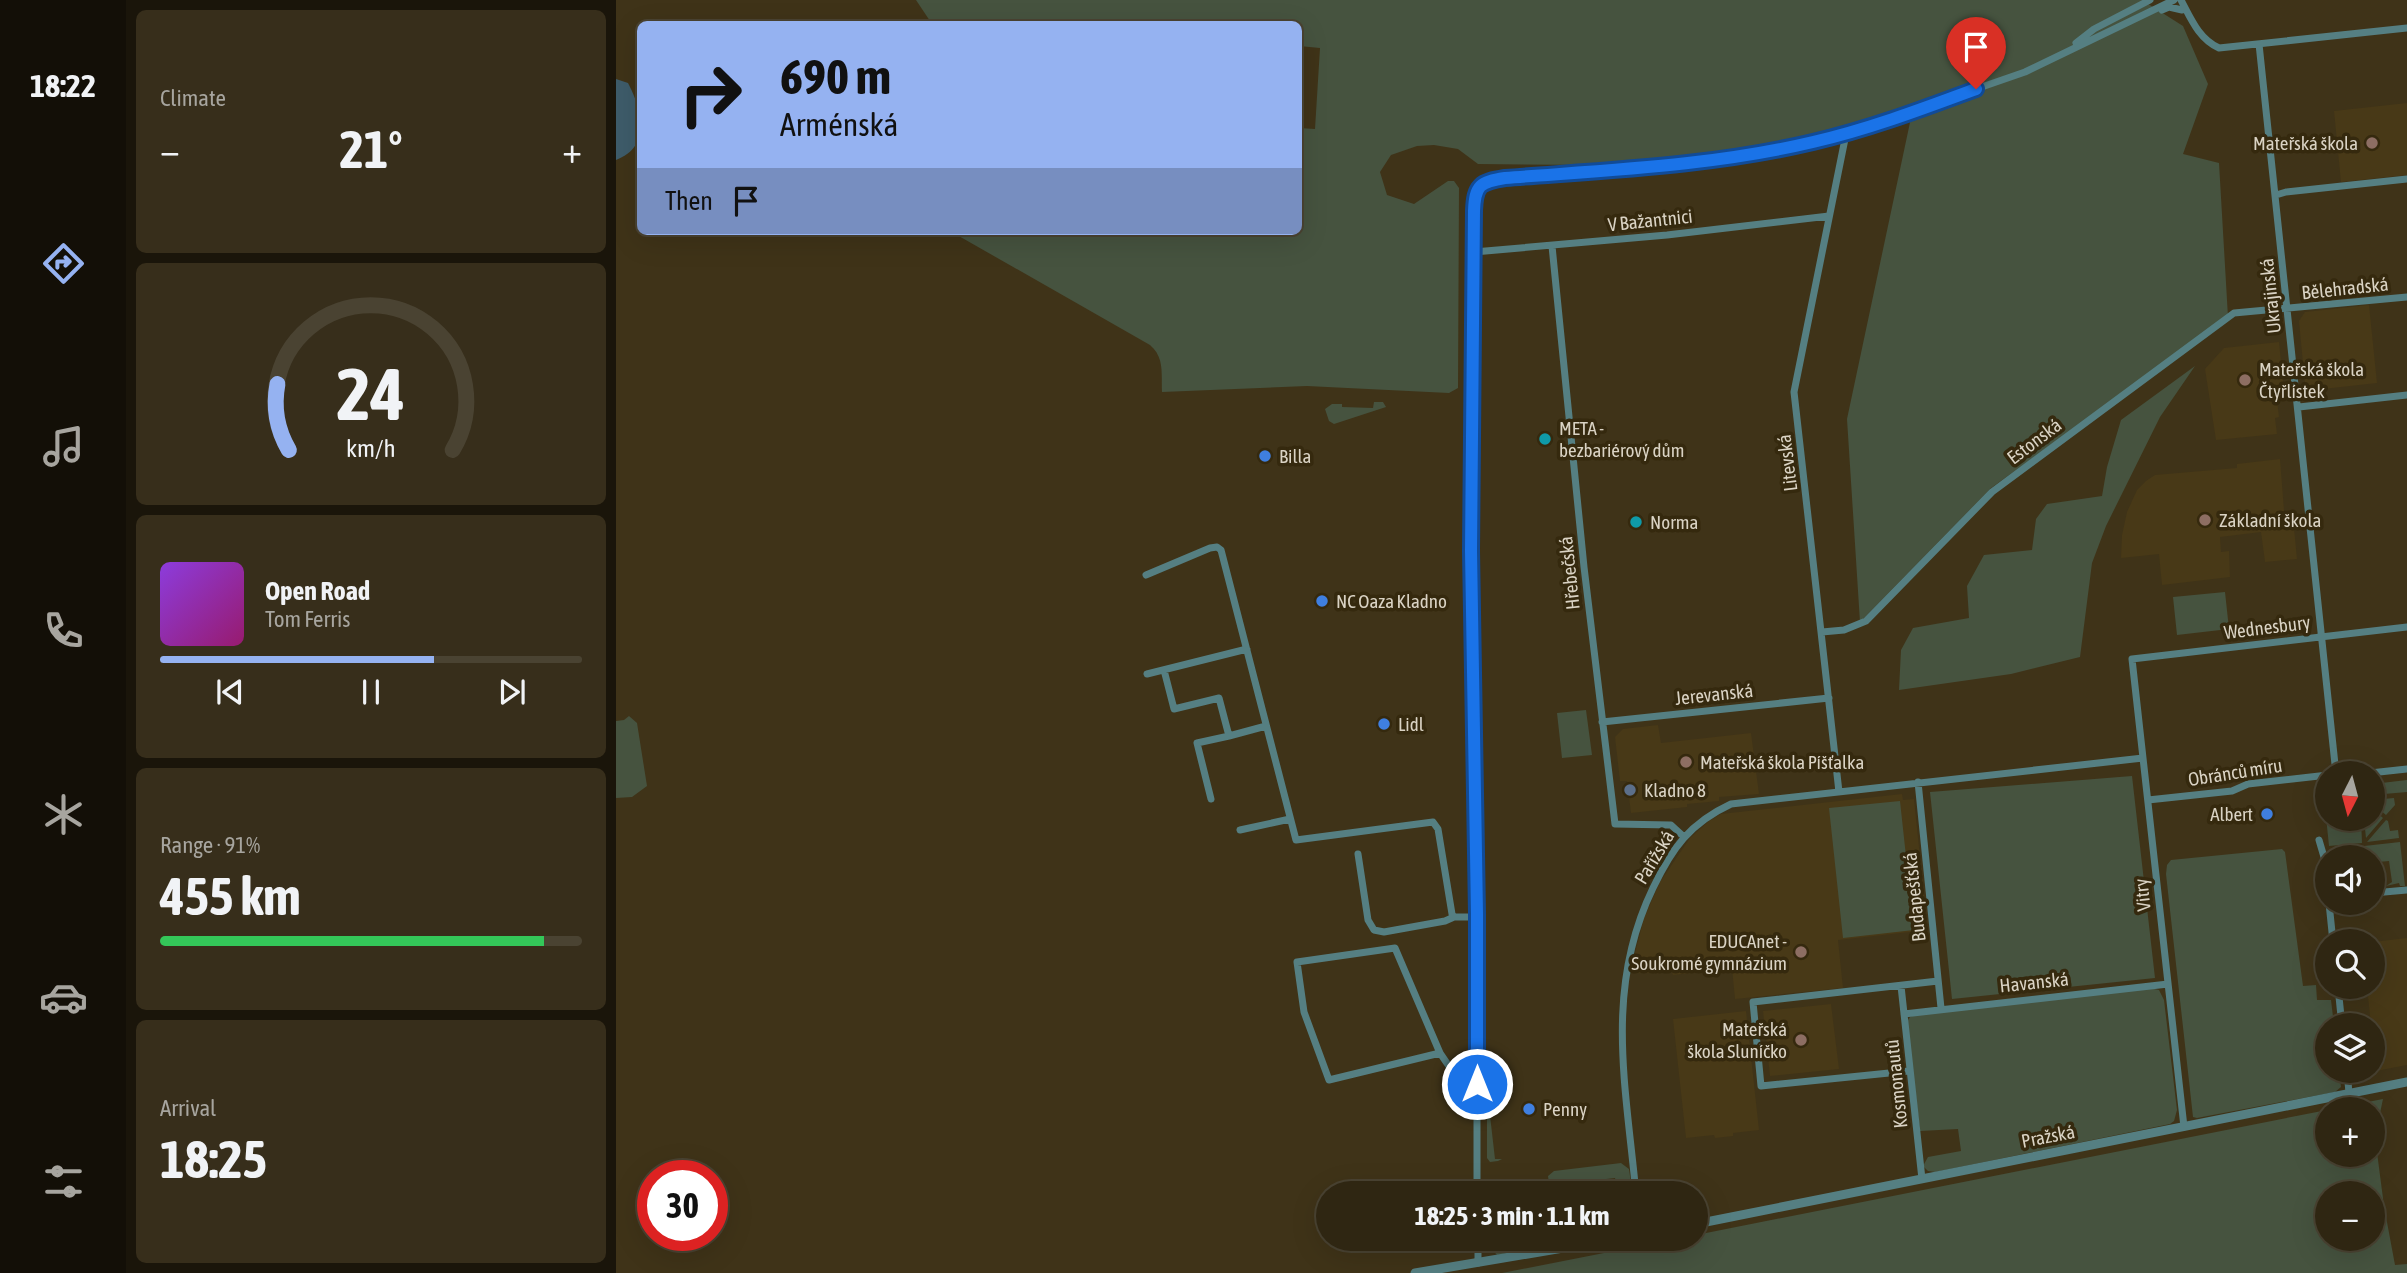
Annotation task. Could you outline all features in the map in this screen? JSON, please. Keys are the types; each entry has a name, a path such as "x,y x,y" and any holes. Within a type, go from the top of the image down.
{"street":[{"path":"2059,55 2094,29 2151,0"},
{"path":"1477,1181 1477,917 1471,551 1474,197 1479,186 1486,181 1505,178 1645,168 1717,159 1781,149 1846,134 2025,72 2178,0 2208,43 2219,48 2407,28"},
{"path":"2184,10 2187,0"},
{"path":"2078,46 2169,6 2184,10"},
{"name":"Ukrajinská","path":"2259,44 2335,761"},
{"name":"Litevská","path":"1839,792 1794,392 1846,134"},
{"path":"2276,195 2407,179"},
{"name":"V Bažantnici","path":"1474,252 1667,235 1829,216"},
{"name":"Hřebečská","path":"1552,246 1615,824 1671,825 1683,836"},
{"name":"Bělehradská","path":"2287,310 2407,297"},
{"name":"Estonská","path":"1822,632 1844,630 1866,621 1992,492 2234,313 2287,310"},
{"path":"2299,407 2407,395"},
{"path":"1146,575 1210,548 1217,547 1222,550 1296,840 1433,822 1438,829 1454,917"},
{"name":"Wednesbury","path":"2132,659 2407,627"},
{"path":"1147,674 1247,649"},
{"name":"Vitry","path":"2132,659 2184,1127"},
{"path":"1164,670 1174,709 1219,698 1229,736"},
{"name":"Jerevanská","path":"1602,722 1829,698"},
{"path":"1211,799 1197,743 1266,726"},
{"name":"Pařížská","path":"1635,1181 1621,1017 1625,970 1639,917 1661,870 1683,836 1708,814 1731,804 2143,758"},
{"path":"2385,771 2407,769"},
{"name":"Obránců míru","path":"2148,800 2232,791 2248,784 2315,776"},
{"name":"Budapešťská","path":"1918,782 1941,1008"},
{"path":"1240,830 1290,819"},
{"path":"2319,841 2320,845"},
{"path":"1358,853 1368,920 1374,930 1384,932 1454,917 1477,917"},
{"path":"2385,892 2407,890"},
{"path":"1440,1053 1329,1080 1304,1012 1297,962 1395,948 1440,1053 1455,1075 1477,1084"},
{"path":"1909,1071 1762,1086 1753,1002 1938,981"},
{"name":"Havanská","path":"1904,1014 2168,984"},
{"name":"Kosmonautů","path":"1901,986 1922,1179"},
{"name":"Pražská","path":"1708,1222 2407,1082"},
{"path":"2348,1083 2349,1093"},
{"path":"1478,1251 1478,1263"},
{"path":"1415,1273 1547,1251"}],"shaded area":[{"name":"Mateřská škola","path":"2407,103 2407,175 2341,182 2334,111"},
{"path":"2369,305 2377,383 2314,390 2305,384 2299,321 2305,312"},
{"name":"Mateřská škola Čtyřlístek","path":"2279,342 2284,391 2276,392 2279,417 2275,418 2277,434 2216,440 2205,369 2224,348"},
{"name":"Základní škola","path":"2280,459 2285,523 2272,524 2273,530 2294,528 2297,559 2265,562 2261,532 2220,537 2221,552 2229,551 2230,577 2162,585 2159,554 2121,558 2127,512 2137,490 2155,475 2237,468 2237,464"},
{"name":"Mateřská škola Píšťalka","path":"1658,725 1661,743 1751,733 1759,794 1719,797 1719,801 1687,804 1687,807 1631,813 1627,781 1620,781 1615,737 1623,729"},
{"path":"1902,794 1903,800 1914,799 1927,925 1918,926 1919,931 1838,940 1843,988 1735,999 1732,968 1673,975 1672,972 1630,973 1644,918 1660,882 1690,838 1709,821 1721,814"},
{"path":"2407,938 2407,1065 2385,1069 2385,1013 2370,1013 2368,999 2385,999 2385,941"},
{"name":"Mateřská škola Sluníčko","path":"1831,1004 1839,1069 1770,1076 1763,1011"},
{"path":"1746,1011 1759,1130 1715,1138 1714,1135 1686,1138 1673,1019"}],"green space":[{"path":"916,0 2142,0 2183,26 2208,84 2183,154 2219,163 2228,317 1991,488 1860,622 1847,419 1912,113 1740,150 1593,165 1478,164 1458,149 1434,145 1417,146 1391,155 1380,172 1387,195 1414,204 1448,181 1454,181 1459,188 1458,388 1449,393 1307,386 1162,392 1160,361 1150,345 957,235 1302,235 1302,128 1315,129 1320,48 1302,46 1302,21 930,21"},
{"path":"2195,366 2160,417 2106,526 2092,563 2080,657 2011,674 1899,690 1901,650 1913,628 1969,618 1967,586 1984,555 2032,550 2036,519 2047,504 2102,496 2107,467 2121,420"},
{"path":"1374,402 1383,402 1386,407 1334,424 1329,421 1325,409 1332,404 1373,408"},
{"path":"2225,592 2229,629 2177,635 2173,597"},
{"path":"1586,710 1592,755 1562,758 1557,713"},
{"path":"629,716 637,723 647,786 632,797 616,798 616,721"},
{"path":"2132,776 2155,978 1952,999 1930,792"},
{"path":"2407,780 2407,792 2385,794 2385,783"},
{"path":"2394,798 2395,805 2386,815 2385,814 2385,799"},
{"path":"1900,801 1914,930 1843,938 1829,808"},
{"path":"2385,821 2388,821 2390,831 2398,830 2399,838 2367,842 2376,831 2385,831"},
{"path":"2327,831 2362,831 2362,843 2329,845"},
{"path":"2400,842 2405,886 2400,886 2399,883 2386,886 2392,882 2389,861 2385,861 2385,845 2373,845"},
{"path":"2282,849 2285,852 2303,986 2315,985 2317,1000 2331,1000 2333,1013 2315,1013 2315,1083 2340,1083 2341,1087 2335,1092 2193,1117 2166,874 2171,860"},
{"path":"2150,988 2159,990 2164,1000 2177,1110 2174,1121 1935,1172 1928,1171 1923,1166 1928,1157 1961,1151 1958,1129 1920,1131 1907,1022 1910,1017 1917,1014"},
{"path":"1491,1094 1494,1097 1488,1098 1495,1159 1502,1159 1490,1162 1487,1158 1487,1099"},
{"path":"2315,1112 2315,1167 2379,1167 2381,1181 2315,1181 2315,1251 2385,1251 2385,1211 2395,1265 2407,1264 2407,1273 1502,1273 1614,1251 1708,1251 1708,1233"},
{"path":"1621,1163 1629,1169 1631,1181 1616,1181 1615,1178 1549,1181 1548,1176 1554,1171"},
{"path":"1493,1251 1522,1251 1497,1255"}],"water":[{"path":"616,79 628,83 637,104 637,142 627,154 616,160"}],"place":[{"name":"Mateřská škola","path":"2372,143"},
{"name":"Mateřská škola Čtyřlístek","path":"2245,380"},
{"name":"META - bezbariérový dům","path":"1545,439"},
{"name":"Billa","path":"1265,456"},
{"name":"Základní škola","path":"2205,520"},
{"name":"Norma","path":"1636,522"},
{"name":"NC Oaza Kladno","path":"1322,601"},
{"name":"Lidl","path":"1384,724"},
{"name":"Mateřská škola Píšťalka","path":"1686,762"},
{"name":"Kladno 8","path":"1630,790"},
{"name":"Albert","path":"2267,814"},
{"name":"EDUCAnet - Soukromé gymnázium","path":"1801,952"},
{"name":"Mateřská škola Sluníčko","path":"1801,1040"},
{"name":"Penny","path":"1529,1109"}],"route":[{"path":"1477,1084 1471,551 1476,190 1486,181 1505,178 1645,168 1781,149 1846,134 1976,89"}]}
